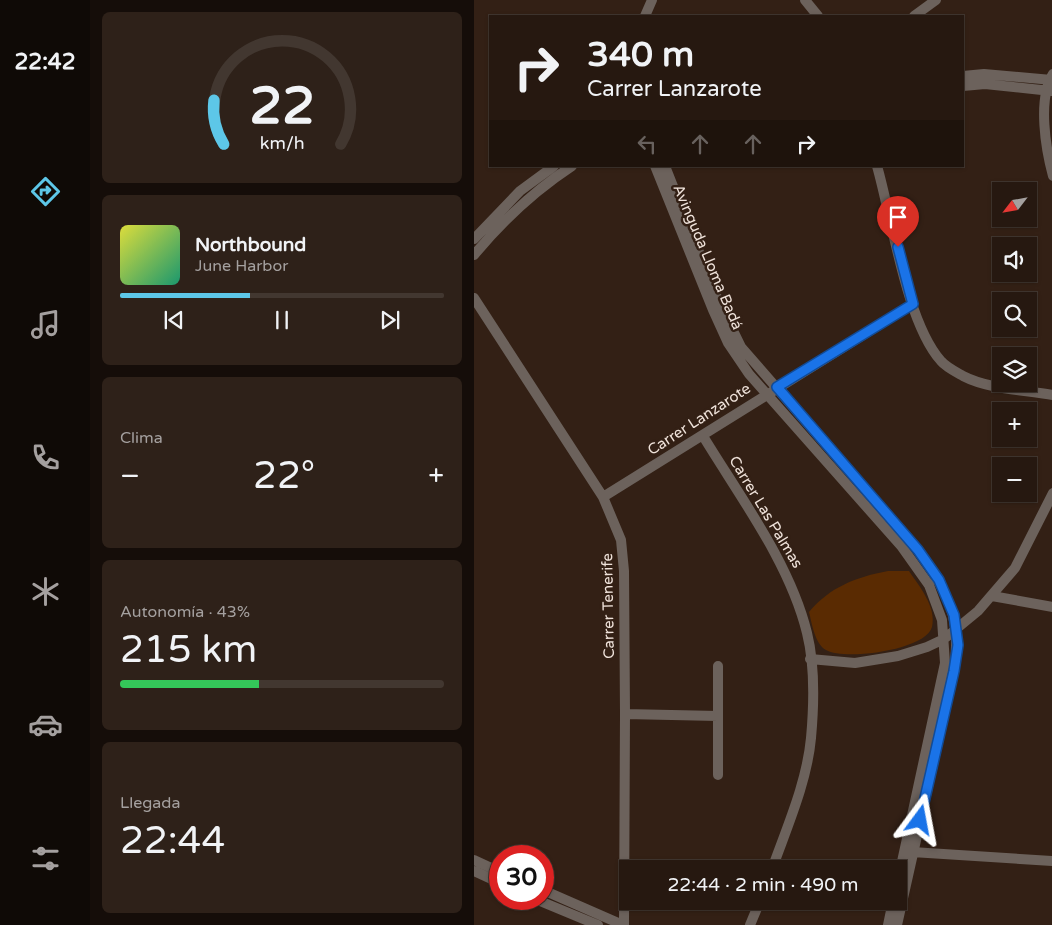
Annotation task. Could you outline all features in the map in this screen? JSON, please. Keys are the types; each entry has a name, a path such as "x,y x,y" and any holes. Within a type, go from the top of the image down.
{"street":[{"path":"644,15 652,0"},
{"path":"805,0 817,15"},
{"path":"915,15 936,0"},
{"path":"964,76 984,74 1051,78 1046,151 1052,176"},
{"path":"964,86 986,84 1049,90"},
{"path":"474,238 520,191 553,167"},
{"path":"474,255 499,226 525,201 571,167"},
{"name":"Avinguda Lloma Badá","path":"654,167 728,344 749,374 902,547 929,585 942,620 945,663 902,860"},
{"name":"Avinguda Lloma Badá","path":"665,167 729,325 742,347 918,550 939,580 954,615 958,645 954,671 897,925"},
{"path":"877,167 913,304 930,346 942,362 965,377 989,384 1052,395"},
{"name":"Carrer Tenerife","path":"474,298 603,497 621,540 624,572 624,925"},
{"name":"Carrer Lanzarote","path":"603,497 913,304"},
{"name":"Carrer Las Palmas","path":"703,436 788,578 807,633 813,696 811,740 802,778 775,860"},
{"path":"810,659 855,663 898,656 927,647 944,639 978,611 1016,568 1052,493"},
{"path":"992,596 1052,607"},
{"path":"718,666 718,775"},
{"path":"625,714 718,716"},
{"path":"912,852 1052,861"},
{"path":"474,860 489,867"},
{"path":"474,871 489,878"},
{"path":"554,895 624,925"},
{"path":"554,907 598,925"},
{"path":"750,925 756,910"},
{"path":"888,925 891,910"}],"shaded area":[{"path":"888,571 909,571 922,590 930,604 933,619 932,627 927,635 916,642 901,647 866,654 836,653 822,647 814,633 809,612 817,603 844,584 865,576"}],"route":[{"path":"898,247 913,304 777,387 918,550 939,580 954,615 958,645 954,671 920,820"}]}
